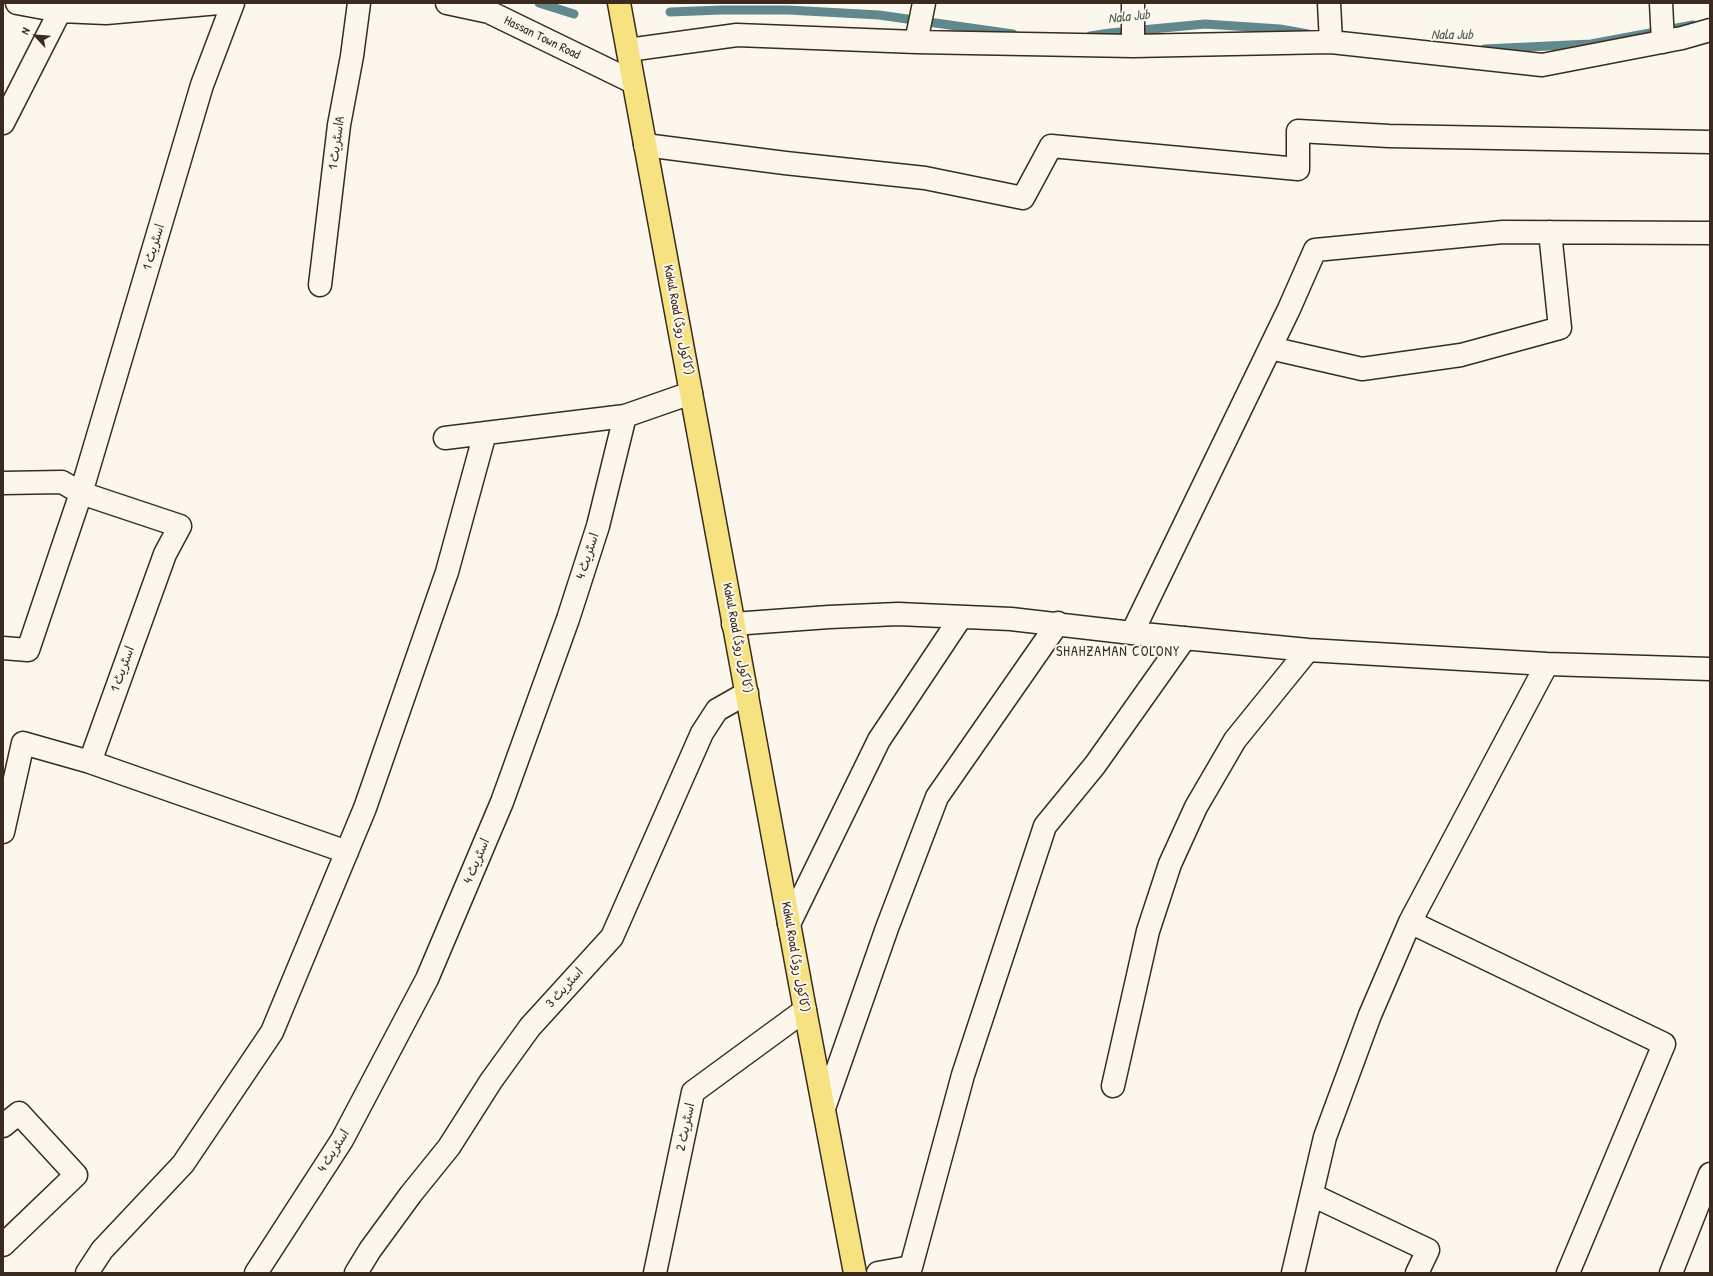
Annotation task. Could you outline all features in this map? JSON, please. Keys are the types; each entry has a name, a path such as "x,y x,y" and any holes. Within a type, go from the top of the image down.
{"main road":[{"name":"Kakul Road (کاکول روڈ)","path":"619,3 747,693 804,1010 855,1273"}],"street":[{"path":"17,3 60,10 106,14 219,3"},
{"name":"اسٹریٹ 1","path":"3,648 28,650 81,493 202,85 233,3"},
{"name":"اسٹریٹ 1A","path":"320,285 339,125 352,56 359,3"},
{"name":"Hassan Town Road","path":"447,3 489,12 633,82"},
{"path":"916,42 924,3"},
{"path":"1133,3 1133,46"},
{"path":"1329,3 1331,42"},
{"path":"1661,3 1663,42"},
{"path":"3,123 60,10"},
{"path":"628,50 737,35 916,42 1133,46 1331,42 1542,65 1663,42 1710,30"},
{"path":"645,145 785,163 925,178 1023,198 1051,146 1298,169 1298,131 1389,136 1710,142"},
{"path":"1132,633 1270,348 1315,250 1503,232 1710,233"},
{"path":"1270,348 1362,369 1461,355 1560,328 1550,232"},
{"path":"445,438 625,416 691,393"},
{"name":"اسٹریٹ 4","path":"256,1273 342,1140 427,979 502,802 568,619 598,526 625,416"},
{"path":"87,1273 102,1250 183,1164 272,1032 365,808 447,572 486,433"},
{"name":"اسٹریٹ 1","path":"3,483 62,482 81,493 180,526 165,554 90,762"},
{"path":"733,624 898,614 1058,623 1132,633 1308,650 1547,664 1710,669"},
{"path":"789,924 878,740 961,617"},
{"path":"824,1108 887,928 937,797 1058,623"},
{"path":"878,1273 911,1267 962,1075 1045,826 1095,765 1185,638"},
{"path":"1113,1086 1148,931 1176,850 1196,807 1235,740 1308,650"},
{"path":"1293,1273 1325,1137 1370,1016 1410,922 1547,664"},
{"name":"اسٹریٹ 3","path":"356,1273 370,1250 448,1147 491,1081 530,1027 612,937 702,733 717,710 747,693"},
{"path":"3,832 23,743 90,762 347,852"},
{"path":"1410,922 1664,1044 1568,1273"},
{"name":"اسٹریٹ 2","path":"655,1273 693,1092 804,1010"},
{"path":"3,1126 19,1112 76,1175 3,1246"},
{"path":"1671,1273 1710,1174"},
{"path":"1312,1195 1428,1250 1417,1273"}],"waterway":[{"name":"Nala Jub","path":"539,3 574,14"},
{"name":"Nala Jub","path":"670,12 788,10 879,15 1013,34"},
{"name":"Nala Jub","path":"1090,36 1205,24 1280,29 1308,34"},
{"name":"Nala Jub","path":"1484,49 1591,44 1693,25"}],"district":[{"name":"SHAHZAMAN COLONY","path":"1118,652"}]}
